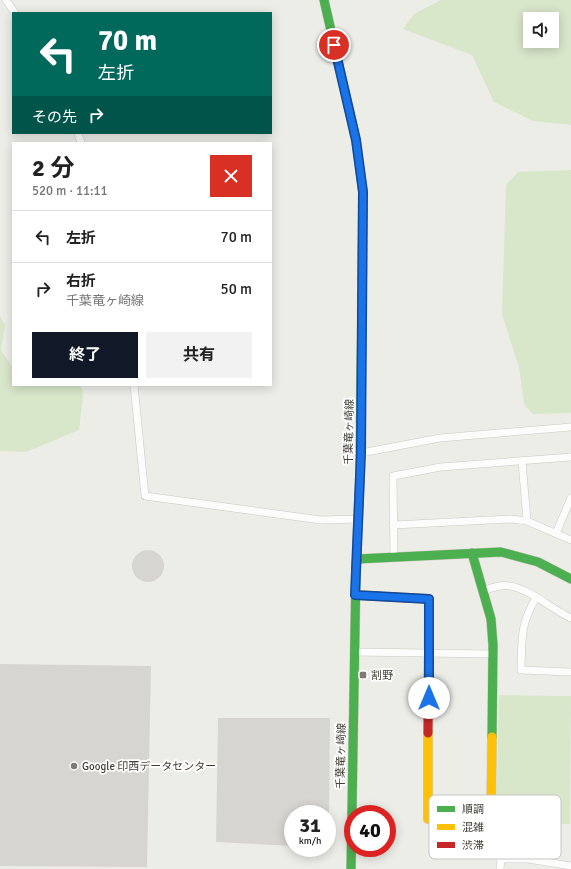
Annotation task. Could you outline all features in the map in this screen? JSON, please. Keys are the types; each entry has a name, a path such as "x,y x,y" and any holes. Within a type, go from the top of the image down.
{"main road":[{"name":"千葉竜ヶ崎線","path":"324,0 356,140 363,192 361,453 355,595 351,869"},
{"path":"357,559 472,553 514,554 540,562 570,576"},
{"path":"472,553 491,619 493,654 491,795"},
{"path":"355,595 429,599 429,819"}],"street":[{"path":"6,0 14,12"},
{"path":"134,386 145,496 321,520 358,519"},
{"path":"361,453 440,438 571,427"},
{"path":"394,558 393,476 441,468 571,457"},
{"path":"522,461 527,521"},
{"path":"556,533 571,498"},
{"path":"393,525 492,519 527,521 571,540"},
{"path":"483,591 495,587 509,586 524,590 571,618"},
{"path":"536,598 527,612 522,629 521,670 571,672"},
{"path":"355,652 493,654"},
{"path":"500,869 501,859 528,859 571,866"}],"green space":[{"path":"441,0 571,0 571,125 533,121 494,102 472,55 403,29 414,14"},
{"path":"571,170 571,413 533,414 524,404 519,367 502,314 506,185 518,172"},
{"path":"0,316 5,325 1,350 12,366 12,386 81,386 83,396 79,430 26,452 0,451"},
{"path":"499,695 571,696 570,824 561,824 561,795 497,795"}],"building":[{"path":"151,550 157,552 162,557 164,566 162,575 157,580 145,582 139,580 134,575 132,563 134,557 139,552"},
{"name":"Google 印西データセンター","path":"0,664 151,666 147,867 0,866"},
{"path":"218,718 330,718 329,805 284,805 284,846 216,842"}],"traffic: fast":[{"path":"324,0 356,140 363,192 360,476"},
{"path":"357,559 501,552 538,562 571,579"},
{"path":"472,553 491,619 493,645 492,737"},
{"path":"351,869 356,570"}],"traffic: slow":[{"path":"428,733 429,819"},
{"path":"491,795 492,737"}],"traffic: jam":[{"path":"356,570 360,476"},
{"path":"355,595 429,599 428,733"}],"place":[{"name":"割野","path":"363,675"},
{"name":"Google 印西データセンター","path":"74,766"}],"route":[{"path":"334,45 356,140 363,192 361,453 355,595 429,599 429,698"}]}
